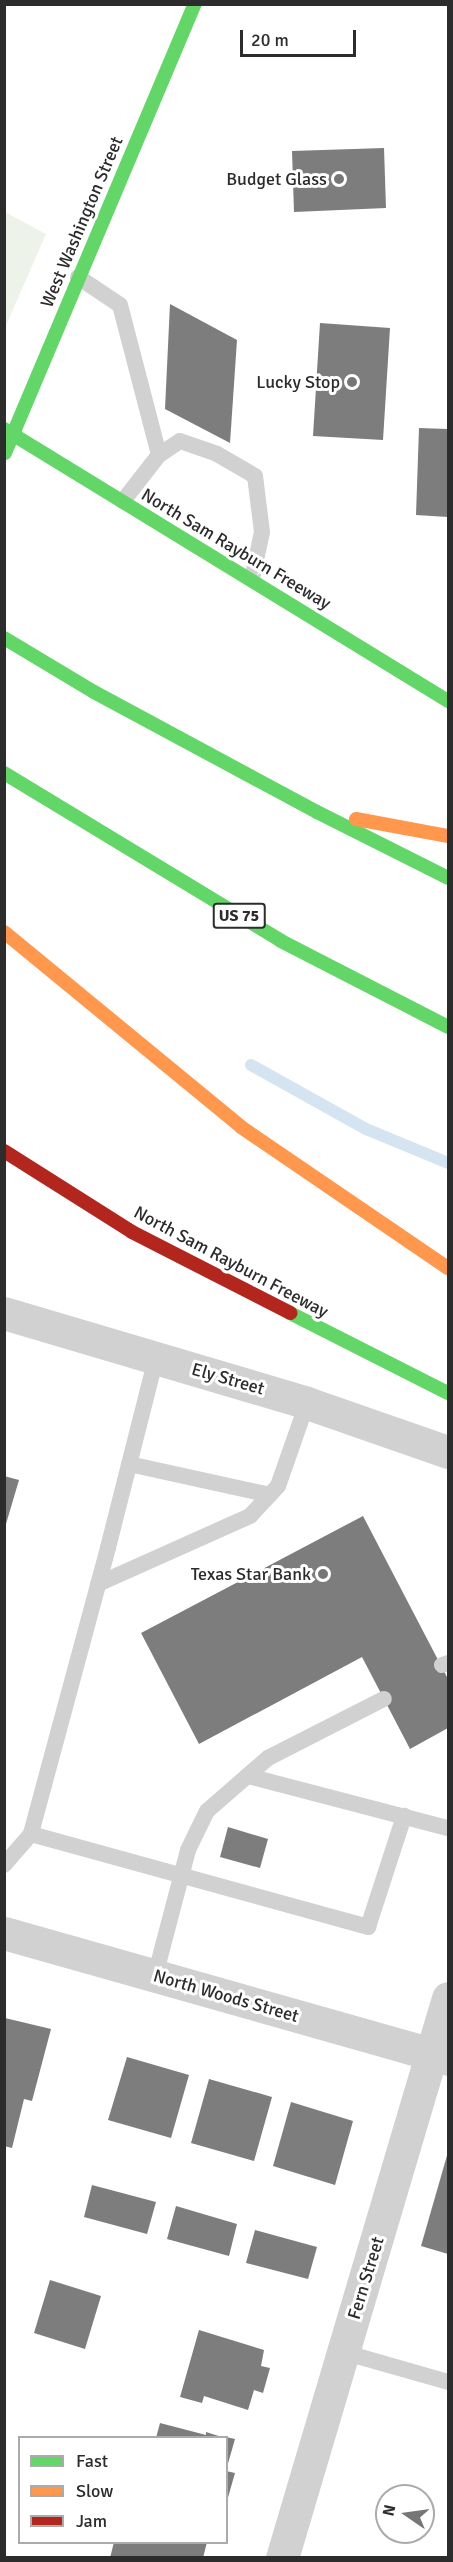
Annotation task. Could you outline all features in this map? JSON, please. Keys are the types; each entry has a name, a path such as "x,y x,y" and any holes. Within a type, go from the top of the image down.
{"main road":[{"name":"West Washington Street","path":"4,455 8,432 78,277 195,4"},
{"name":"North Sam Rayburn Freeway","path":"8,432 252,579 448,701"},
{"path":"4,638 94,692 317,812 448,878"},
{"name":"US 75","path":"4,773 281,942 448,1027"},
{"path":"317,812 448,836"},
{"path":"4,932 241,1127 448,1268"},
{"name":"North Sam Rayburn Freeway","path":"4,1151 132,1232 448,1393"}],"street":[{"name":"Ely Street","path":"4,1313 307,1403 448,1452"},
{"name":"North Woods Street","path":"4,1933 441,2057"},
{"name":"Fern Street","path":"282,2558 344,2352 441,2057 448,1998"}],"lane":[{"path":"78,277 120,305 159,455"},
{"path":"123,501 159,455 180,441 217,454 255,476 262,532 252,579"},
{"path":"4,1865 31,1834 156,1358"},
{"path":"98,1584 250,1516 278,1486 307,1403"},
{"path":"129,1464 270,1495"},
{"path":"155,1976 188,1850 207,1811 268,1758 384,1699"},
{"path":"248,1776 448,1828"},
{"path":"31,1834 368,1927 404,1816"},
{"path":"344,2352 448,2382"}],"shaded area":[{"path":"5,212 46,234 5,328"}],"building":[{"name":"Budget Glass","path":"384,148 386,208 294,212 292,151"},
{"name":"Lucky Stop","path":"170,304 237,340 230,443 165,409"},
{"name":"Lucky Stop","path":"320,323 390,328 383,440 313,436"},
{"path":"419,428 448,429 448,517 416,515"},
{"path":"4,1476 19,1480 6,1524 4,1523"},
{"name":"Texas Star Bank","path":"363,1516 448,1679 448,1728 410,1749 362,1657 199,1744 141,1633"},
{"path":"228,1827 268,1839 260,1868 220,1857"},
{"path":"5,2018 51,2029 32,2101 24,2099 12,2148 4,2146"},
{"path":"127,2057 189,2075 171,2138 108,2120"},
{"path":"209,2079 272,2097 254,2161 191,2143"},
{"path":"291,2102 353,2121 335,2185 273,2166"},
{"path":"448,2152 448,2254 421,2246"},
{"path":"92,2185 156,2202 147,2234 84,2217"},
{"path":"176,2206 237,2224 229,2256 167,2239"},
{"path":"255,2230 317,2247 308,2279 246,2263"},
{"path":"50,2280 101,2296 85,2349 34,2333"},
{"path":"199,2330 264,2350 261,2366 270,2368 263,2393 254,2390 248,2410 204,2396 202,2403 180,2397"},
{"path":"160,2423 219,2436 157,2436"},
{"path":"228,2437 235,2439 228,2464"},
{"path":"228,2471 235,2473 228,2498"},
{"path":"114,2544 206,2544 203,2558 110,2558"}],"waterway":[{"path":"251,1065 366,1129 448,1163"}],"traffic: fast":[{"path":"5,453 195,4"},
{"path":"4,429 448,701"},
{"path":"4,638 94,692 317,812 448,878"},
{"path":"4,773 281,941 448,1027"},
{"path":"290,1313 448,1393"}],"traffic: slow":[{"path":"356,819 448,836"},
{"path":"4,932 241,1127 448,1268"}],"traffic: jam":[{"path":"4,1151 132,1232 290,1313"}],"place":[{"name":"Budget Glass","path":"339,179"},
{"name":"Lucky Stop","path":"352,382"},
{"name":"Texas Star Bank","path":"323,1574"}]}
